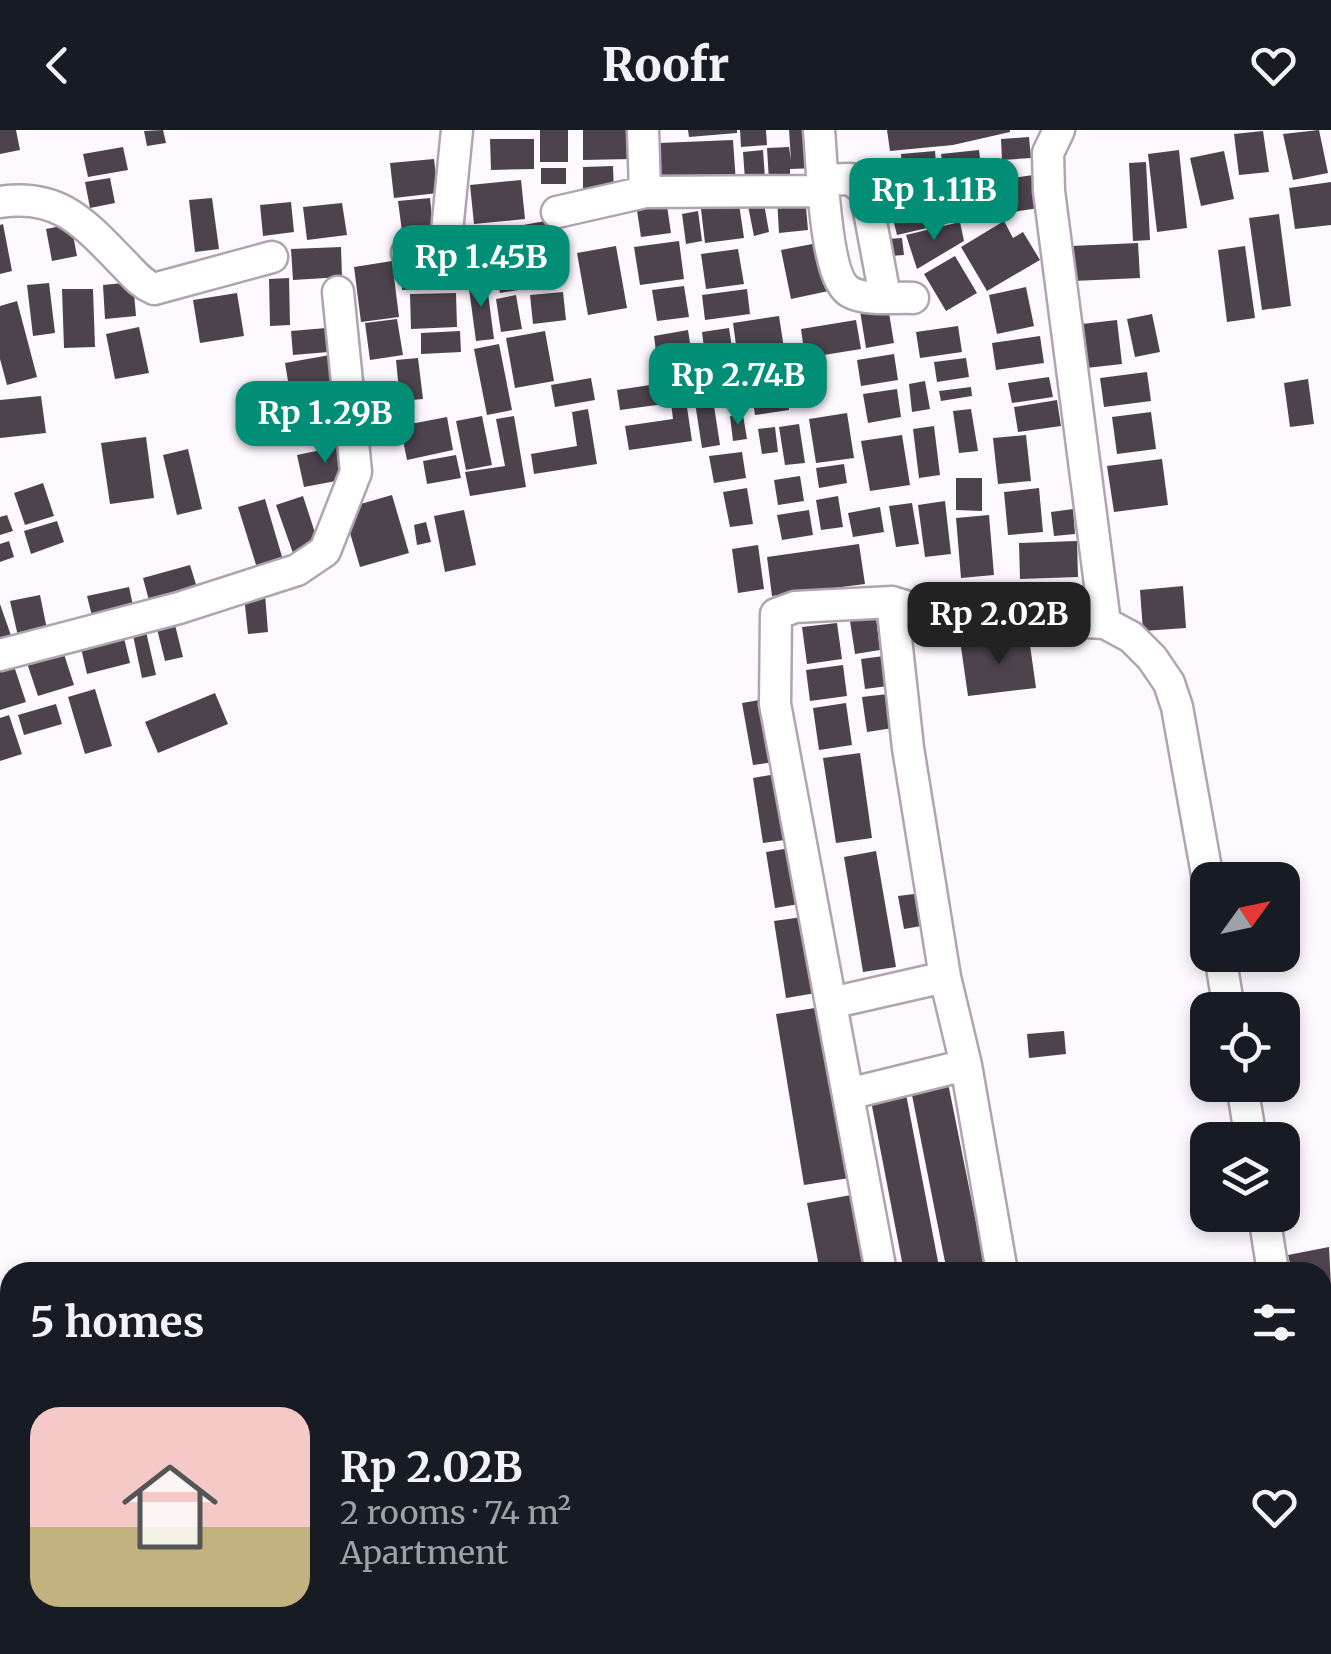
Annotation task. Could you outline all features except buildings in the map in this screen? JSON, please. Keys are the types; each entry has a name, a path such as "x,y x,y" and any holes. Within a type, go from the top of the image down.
{"street":[{"path":"407,253 434,247 447,231 457,130"},
{"path":"643,130 645,192"},
{"path":"557,212 645,192 824,186 850,179 865,190 899,298 858,294 842,284 833,259 824,186 819,130"},
{"path":"1060,130 1051,140 1048,154 1049,191 1106,623"},
{"path":"0,202 32,199 67,211 138,279 154,289 272,257"},
{"path":"0,656 179,608 280,576 314,562 325,551 356,472 338,292"},
{"path":"892,602 908,748 944,976 966,1065 1000,1262"},
{"path":"879,1262 774,704 774,618 796,607 892,602 934,615 1106,623 1131,637 1169,683 1185,747 1205,862"},
{"path":"831,1003 944,976"},
{"path":"848,1094 966,1065"},
{"path":"1267,1232 1271,1262"}]}
